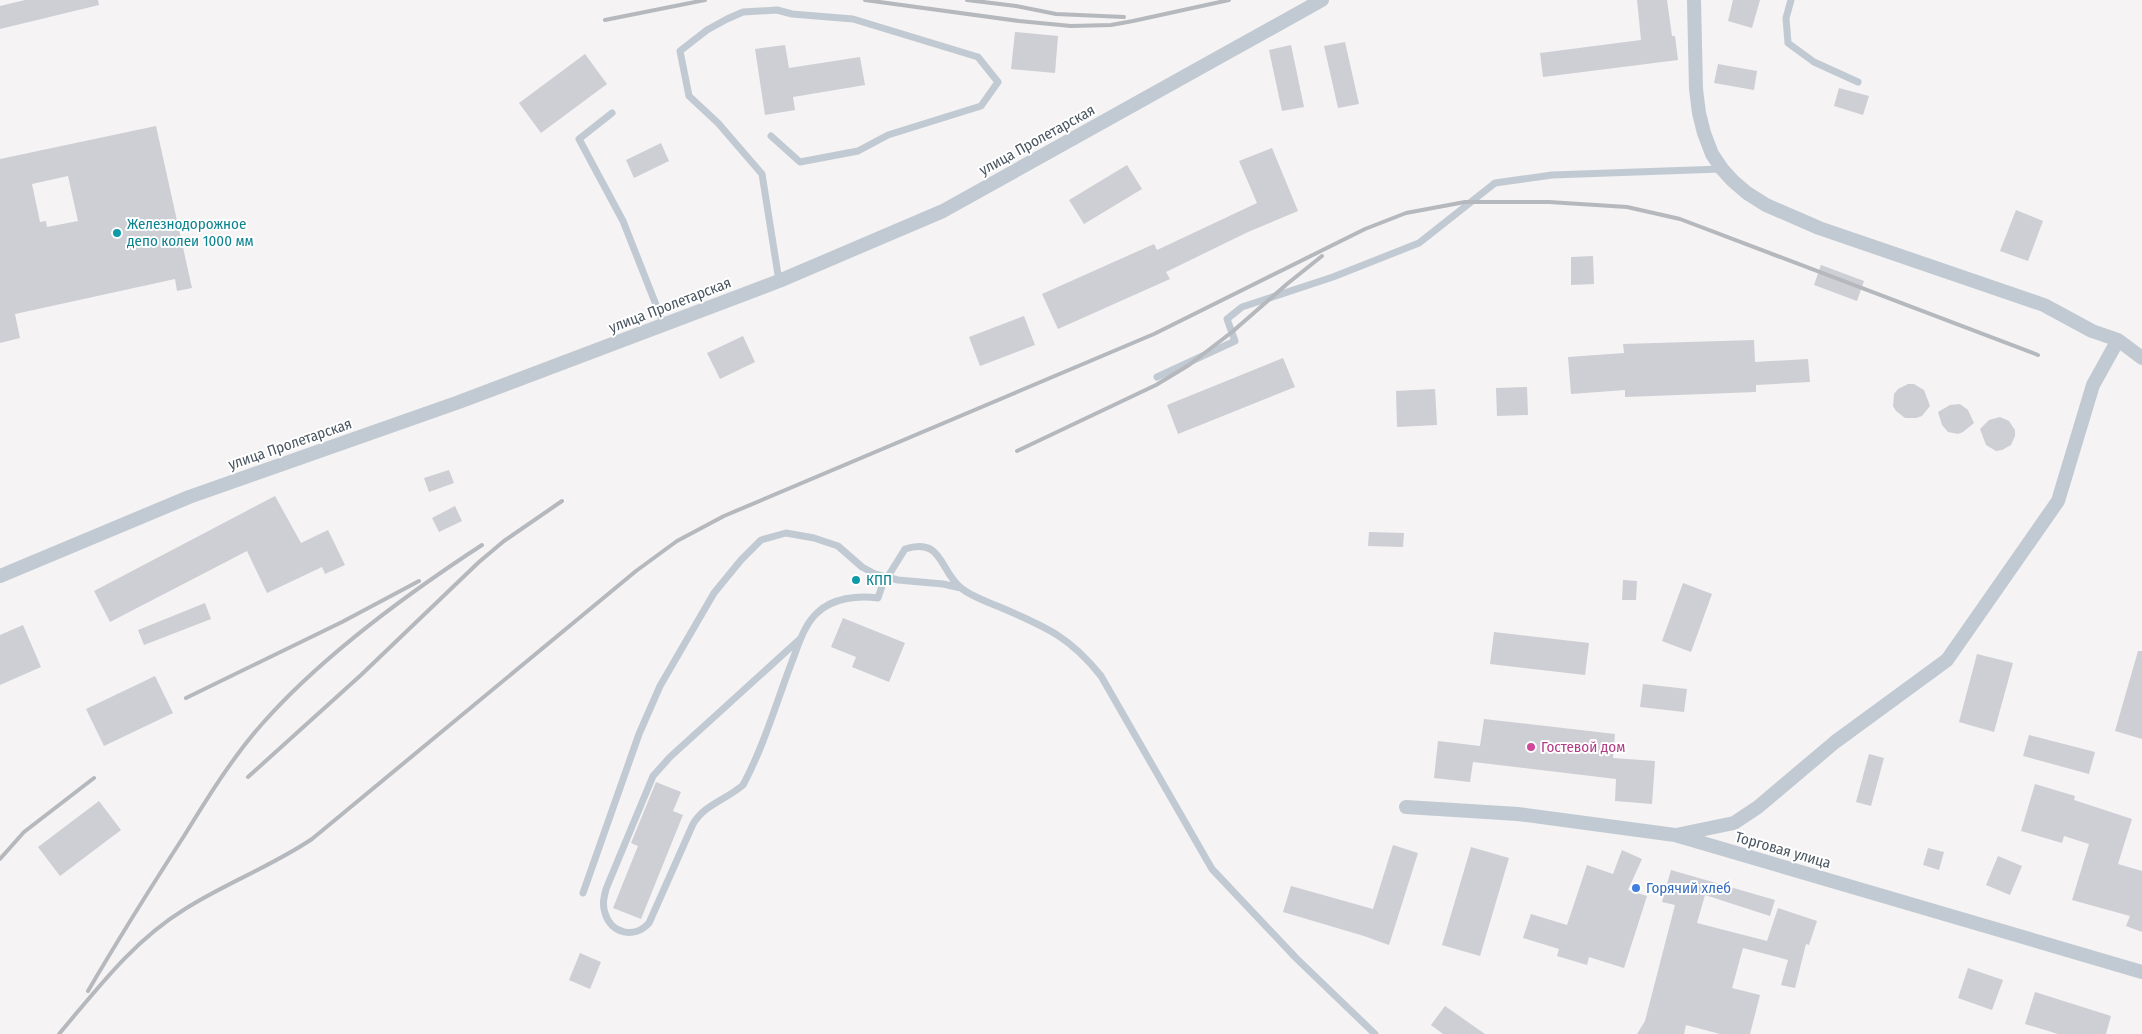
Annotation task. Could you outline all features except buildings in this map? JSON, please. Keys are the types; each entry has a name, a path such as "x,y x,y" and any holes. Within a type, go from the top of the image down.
{"street":[{"name":"улица Пролетарская","path":"0,576 189,497 460,402 780,281 943,211 1322,0"},
{"path":"1694,0 1698,113 1712,154 1722,169 1747,193 1785,214 1820,228 2044,306 2092,330 2118,340 2142,358"},
{"path":"1675,835 1734,823 1758,807 1835,742 1947,660 2058,501 2093,385 2118,340"},
{"name":"Торговая улица","path":"1406,807 1518,814 1675,835 2142,972"}],"lane":[{"path":"1791,0 1786,18 1788,42 1814,62 1858,82"},
{"path":"771,136 800,162 858,151 888,135 981,106 998,82 978,57 854,19 792,14 777,10 743,12 708,30 680,51 689,96 718,123 762,174 780,281"},
{"path":"612,113 579,139 623,221 664,325"},
{"path":"1156,377 1235,341 1227,318 1242,307 1333,277 1419,243 1496,182 1552,175 1722,169"},
{"path":"583,893 639,734 660,686 714,592 761,540 773,536 792,534 838,546 862,567 888,578 943,584 961,588"},
{"path":"801,638 670,757 653,776 604,896 605,914 611,924 618,930 632,933 642,931 649,923 700,812 743,785 749,775 801,638 817,613 828,605 854,597 878,598 905,549 921,546 930,548 938,555 952,578 961,588 974,596 1049,628 1091,663 1101,676 1212,869 1296,958 1375,1034"}],"railway":[{"path":"605,20 705,0"},
{"path":"865,0 1019,21 1071,26 1111,25 1229,0"},
{"path":"967,0 1016,6 1056,14 1124,17"},
{"path":"59,1034 117,966 166,922 185,909 281,858 312,839 636,571 677,541 724,516 1154,334 1365,229 1406,213 1465,202 1549,202 1627,207 1680,219 2038,355"},
{"path":"1017,451 1156,385 1189,365 1232,332 1322,256"},
{"path":"248,777 361,675 479,562 504,541 562,501"},
{"path":"88,991 211,792 230,764 262,724 285,699 366,628 424,584 482,545"},
{"path":"186,698 342,622 419,581"},
{"path":"0,859 24,832 94,778"}],"place":[{"name":"Железнодорожное депо колеи 1000 мм","path":"117,233"},
{"name":"КПП","path":"856,580"},
{"name":"Гостевой дом","path":"1531,747"},
{"name":"Горячий хлеб","path":"1636,888"}]}
